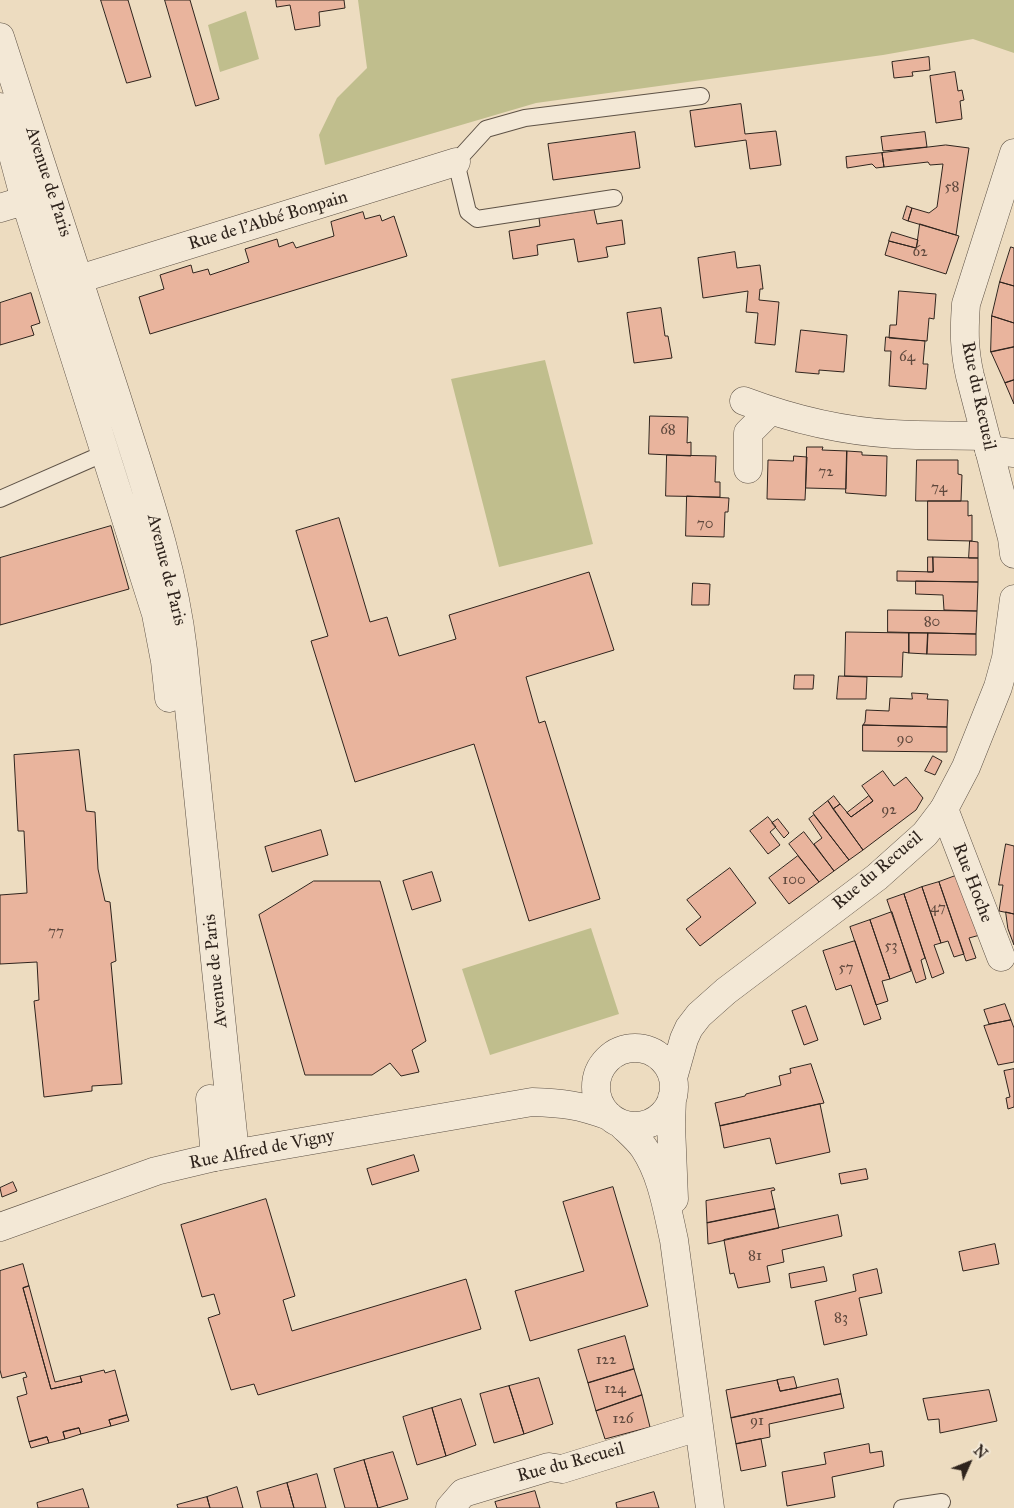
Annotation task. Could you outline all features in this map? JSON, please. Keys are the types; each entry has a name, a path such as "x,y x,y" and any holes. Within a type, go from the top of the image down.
{"street":[{"name":"Avenue de Paris","path":"0,37 146,489 177,602 184,650 225,1155"},
{"name":"Avenue de Paris","path":"0,107 18,166 13,204 105,452 156,614 165,661 213,1127 225,1155"},
{"name":"Rue du Recueil","path":"1014,153 966,304 964,330 965,352 996,446 1014,554"},
{"name":"Rue de l'Abbé Bonpain","path":"79,279 456,162"},
{"path":"13,204 51,192"},
{"path":"744,401 805,421 832,426 996,446"},
{"path":"748,469 748,433 770,411"},
{"name":"Rue du Recueil","path":"674,1240 672,1088 679,1055 689,1028 699,1015 726,991 877,876 925,834 944,809 966,767 998,687 1006,658 1014,599"},
{"name":"Rue Hoche","path":"944,809 1001,957"},
{"name":"Rue du Recueil","path":"636,1048 666,1035 689,1011 726,991"},
{"path":"636,1048 648,1050 660,1056 668,1066 672,1088 667,1109 652,1122 633,1126 614,1120 598,1101 595,1088 602,1064 617,1052 636,1048"},
{"name":"Rue Alfred de Vigny","path":"532,1102 582,1080 602,1064"},
{"name":"Rue Alfred de Vigny","path":"0,1227 156,1171 225,1155 532,1102 577,1105 614,1120"},
{"name":"Rue du Recueil","path":"614,1120 641,1145 651,1161 665,1198 674,1240 710,1508"},
{"name":"Rue du Recueil","path":"450,1508 463,1493 549,1467 562,1469 698,1427"}],"lane":[{"path":"614,198 477,220 468,212 456,162 486,128 525,118 701,96"},
{"path":"0,499 105,452"},
{"path":"902,1508 942,1502"}],"shaded area":[{"path":"358,0 1014,0 1014,53 973,39 883,55 536,103 325,165 319,135 337,98 367,68"},
{"path":"246,11 259,59 220,72 208,25"},
{"path":"545,360 593,544 499,567 451,379"},
{"path":"591,928 619,1014 490,1055 462,969"}],"building":[{"path":"101,0 128,0 151,77 127,83"},
{"path":"165,0 190,0 219,99 196,106"},
{"path":"276,0 344,0 345,8 319,12 320,26 295,30 290,5 277,7"},
{"path":"929,57 930,70 912,72 913,76 894,78 892,62"},
{"path":"955,72 958,91 962,90 964,100 960,101 962,119 936,123 930,76"},
{"path":"741,104 745,134 776,131 781,165 750,169 746,140 695,147 690,111"},
{"path":"635,132 640,168 553,180 548,144"},
{"path":"925,132 927,147 883,151 881,137"},
{"path":"946,145 969,148 956,235 908,221 912,208 929,213 937,207 943,164 930,165 928,162 884,167 882,153"},
{"path":"882,153 884,167 876,168 872,164 847,168 846,157"},
{"path":"907,206 912,208 908,221 903,219"},
{"path":"594,210 597,224 622,220 625,244 606,247 608,257 578,262 574,239 537,245 538,255 513,259 509,231 540,226 539,218"},
{"path":"363,212 365,219 380,215 382,221 394,216 407,256 150,334 139,297 164,289 160,275 191,265 193,273 208,269 210,275 249,262 245,249 277,239 279,247 293,242 296,248 334,236 331,222"},
{"path":"920,224 959,236 946,274 885,255 889,241 916,248"},
{"path":"892,232 918,240 916,248 889,241"},
{"path":"1011,247 1014,248 1014,286 1000,282"},
{"path":"735,252 737,268 760,265 763,289 760,289 759,300 779,302 775,345 755,343 758,313 746,312 748,291 703,298 698,258"},
{"path":"1000,282 1014,286 1014,323 992,316"},
{"path":"899,291 936,294 934,319 929,318 927,341 889,338 890,325 896,325"},
{"path":"31,293 40,323 31,326 34,335 0,345 0,303"},
{"path":"661,308 665,336 668,336 672,358 634,363 627,313"},
{"path":"992,316 1014,323 1014,347 991,352"},
{"path":"801,330 847,335 844,372 819,370 819,374 796,372"},
{"path":"886,337 925,341 923,364 928,364 926,389 889,386 891,351 885,351"},
{"path":"1014,347 1014,380 1005,383 991,352"},
{"path":"1014,380 1014,404 1005,383"},
{"path":"650,416 688,417 687,443 691,442 691,456 649,454"},
{"path":"807,447 823,447 822,450 847,451 846,489 806,488"},
{"path":"847,451 862,452 862,455 887,456 886,496 846,493"},
{"path":"667,455 716,456 715,482 720,482 720,497 666,496"},
{"path":"794,456 807,457 805,500 767,499 768,460 793,461"},
{"path":"917,460 958,460 958,474 962,475 961,501 916,501"},
{"path":"687,496 729,498 728,512 725,512 724,537 686,536"},
{"path":"928,501 968,501 968,516 972,515 972,541 928,540"},
{"path":"339,518 370,622 387,617 399,656 456,639 449,615 589,572 614,650 526,677 539,723 545,721 600,899 529,921 474,744 355,782 311,641 328,636 296,531"},
{"path":"111,526 129,589 0,625 0,558"},
{"path":"970,541 978,542 978,558 969,558"},
{"path":"928,557 933,557 933,572 928,572"},
{"path":"933,557 978,558 978,582 897,581 897,571 933,572"},
{"path":"916,581 978,582 977,611 944,610 943,595 916,594"},
{"path":"693,583 710,584 709,605 692,605"},
{"path":"888,610 977,611 976,634 888,632"},
{"path":"846,632 909,633 909,653 903,652 902,677 845,676"},
{"path":"909,633 928,633 927,654 909,653"},
{"path":"928,633 976,634 976,655 927,654"},
{"path":"795,675 814,675 813,689 794,689"},
{"path":"839,676 867,677 866,699 837,699"},
{"path":"912,693 928,694 927,699 948,700 947,727 863,725 866,710 889,711 890,698 912,699"},
{"path":"863,725 947,727 947,752 863,751"},
{"path":"79,750 86,811 95,812 98,869 105,901 110,902 116,961 111,963 122,1084 92,1086 92,1091 44,1097 34,1001 39,1000 37,962 0,964 0,895 27,893 24,831 18,831 14,755"},
{"path":"933,756 942,761 935,775 925,771"},
{"path":"883,771 894,786 906,777 923,798 916,810 863,850 833,809 840,804 851,817 873,801 862,786"},
{"path":"834,796 840,804 833,809 828,801"},
{"path":"869,796 873,801 851,817 847,813"},
{"path":"828,801 863,850 849,860 813,813"},
{"path":"814,815 849,860 834,871 814,844 822,838 809,819"},
{"path":"768,817 776,827 770,832 780,845 768,854 750,831"},
{"path":"778,819 789,833 784,838 772,823"},
{"path":"321,830 328,855 272,872 265,847"},
{"path":"804,832 834,871 819,882 789,844"},
{"path":"1006,844 1014,846 1014,914 999,911 1003,885 999,885"},
{"path":"798,856 819,882 789,904 769,878"},
{"path":"730,868 756,903 700,946 686,929 701,917 687,900"},
{"path":"432,872 441,901 412,910 403,881"},
{"path":"958,875 980,935 969,938 976,958 966,961 939,882"},
{"path":"314,881 380,881 426,1041 412,1050 419,1072 401,1076 390,1063 372,1075 305,1075 259,915"},
{"path":"939,882 964,954 954,957 948,941 941,943 922,887"},
{"path":"922,887 941,943 934,945 944,973 932,978 904,894"},
{"path":"904,894 925,958 921,960 926,979 916,983 887,900"},
{"path":"892,912 911,971 890,979 870,920"},
{"path":"1006,912 1014,914 1014,945 1008,929"},
{"path":"870,920 890,979 882,981 888,1001 876,1005 850,927"},
{"path":"855,941 881,1019 864,1025 851,985 836,990 823,951"},
{"path":"1005,1004 1011,1020 989,1024 984,1010"},
{"path":"806,1006 818,1040 804,1045 792,1011"},
{"path":"1011,1020 1014,1028 1014,1062 998,1065 984,1026"},
{"path":"811,1064 824,1103 720,1126 715,1103 781,1085 779,1076 791,1073 790,1069"},
{"path":"1014,1069 1014,1107 1008,1109 1006,1098 1010,1097 1004,1071"},
{"path":"820,1104 830,1152 776,1164 770,1138 724,1148 720,1126"},
{"path":"414,1155 419,1171 372,1185 367,1169"},
{"path":"866,1169 868,1179 841,1184 839,1174"},
{"path":"13,1182 17,1191 2,1197 0,1188"},
{"path":"613,1187 648,1306 530,1341 515,1291 584,1271 563,1202"},
{"path":"774,1188 775,1190 771,1191 775,1209 707,1223 706,1201"},
{"path":"266,1199 295,1296 283,1300 292,1331 466,1279 481,1329 258,1395 254,1384 231,1390 208,1318 220,1314 214,1294 202,1297 181,1225"},
{"path":"775,1209 779,1228 708,1244 707,1223"},
{"path":"838,1215 842,1236 782,1250 784,1262 767,1266 770,1282 738,1288 734,1273 730,1274 724,1240"},
{"path":"995,1244 999,1264 963,1271 959,1252"},
{"path":"23,1264 29,1286 23,1288 51,1389 82,1382 80,1376 104,1370 105,1373 115,1370 127,1415 109,1420 111,1426 81,1434 79,1428 63,1432 65,1439 49,1443 47,1437 29,1442 17,1397 27,1394 23,1378 27,1377 25,1372 2,1378 0,1370 0,1271"},
{"path":"824,1267 827,1281 791,1288 789,1274"},
{"path":"877,1269 882,1293 859,1298 867,1335 824,1345 815,1301 856,1291 853,1275"},
{"path":"29,1286 55,1382 80,1376 82,1382 51,1389 23,1288"},
{"path":"625,1336 634,1369 588,1383 578,1350"},
{"path":"634,1369 642,1395 596,1411 588,1383"},
{"path":"794,1377 797,1388 780,1391 777,1380"},
{"path":"539,1378 553,1424 524,1434 509,1386"},
{"path":"838,1379 841,1394 731,1418 726,1390 777,1380 780,1391"},
{"path":"509,1386 524,1434 494,1443 480,1394"},
{"path":"989,1390 997,1421 940,1433 939,1419 928,1420 923,1399"},
{"path":"841,1394 844,1408 769,1424 770,1437 736,1444 731,1418"},
{"path":"642,1395 650,1427 605,1439 596,1411"},
{"path":"461,1399 476,1445 446,1456 432,1408"},
{"path":"432,1408 446,1456 417,1465 403,1417"},
{"path":"127,1415 129,1421 111,1426 109,1420"},
{"path":"79,1428 81,1434 65,1439 63,1432"},
{"path":"47,1437 49,1443 31,1448 29,1442"},
{"path":"761,1439 766,1466 741,1471 736,1444"},
{"path":"869,1444 870,1453 882,1451 884,1466 832,1477 835,1497 787,1506 782,1472 826,1464 824,1453"},
{"path":"393,1452 408,1499 378,1508 364,1460"},
{"path":"364,1460 378,1508 345,1508 334,1469"},
{"path":"317,1474 326,1508 294,1508 287,1483"},
{"path":"287,1483 294,1508 261,1508 257,1492"},
{"path":"237,1487 243,1508 210,1508 207,1497"},
{"path":"83,1489 89,1508 38,1508 37,1503"},
{"path":"535,1491 540,1508 497,1508 495,1502"},
{"path":"654,1492 659,1508 617,1508 616,1503"},
{"path":"207,1497 210,1508 178,1508 177,1505"}]}
